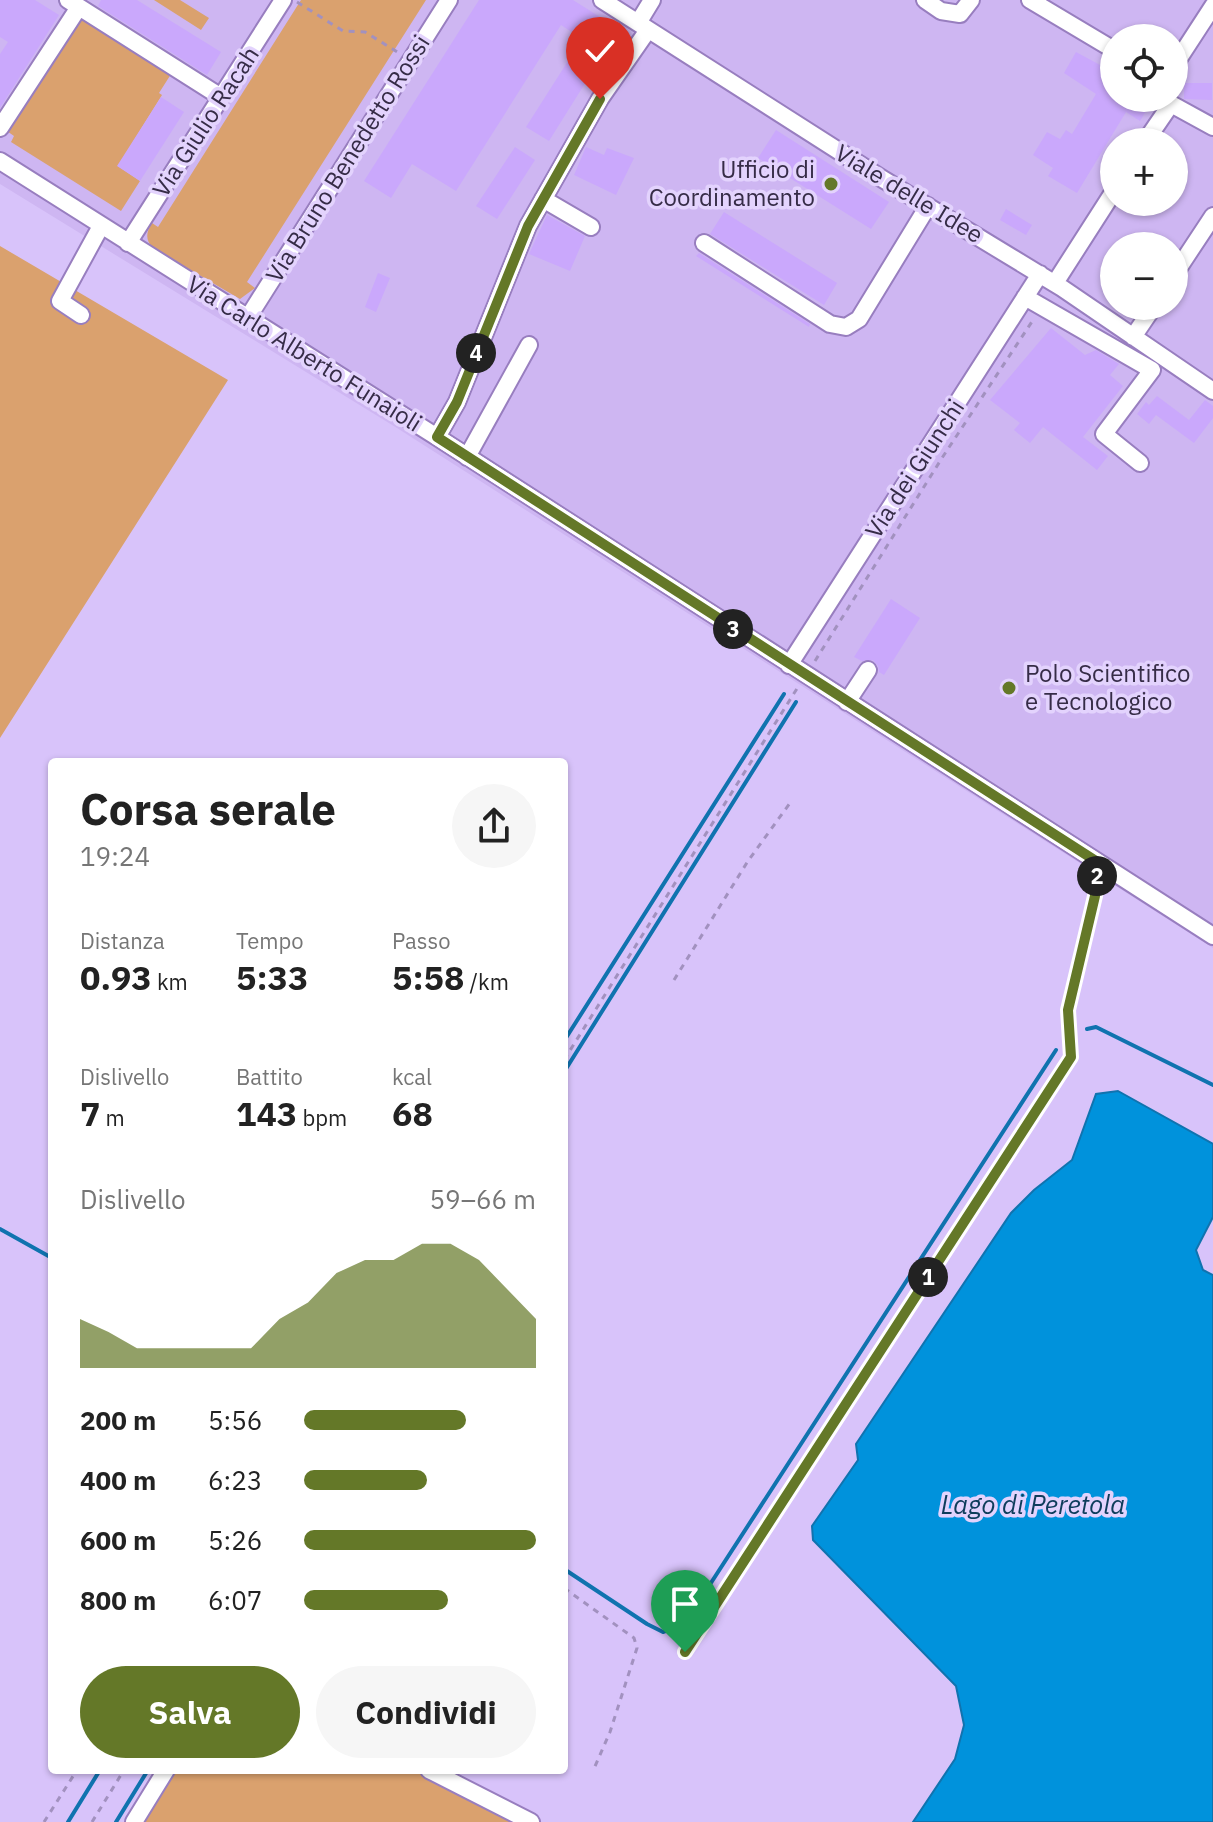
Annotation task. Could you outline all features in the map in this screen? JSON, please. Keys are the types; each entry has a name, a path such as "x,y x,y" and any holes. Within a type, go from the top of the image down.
{"street":[{"name":"Via Giulio Racah","path":"128,243 283,0"},
{"name":"Via Bruno Benedetto Rossi","path":"247,319 449,0"},
{"name":"Viale delle Idee","path":"602,0 1055,283 1213,391"},
{"path":"437,437 457,402 522,240 643,26 652,0"},
{"path":"925,0 951,14 960,14 971,0"},
{"path":"1030,0 1053,5 1100,40"},
{"path":"0,128 74,3 221,97"},
{"path":"1188,44 1213,6"},
{"path":"1188,112 1213,127"},
{"name":"Via Carlo Alberto Funaioli","path":"0,161 437,437 1213,936"},
{"path":"543,199 591,227"},
{"path":"704,243 830,324 846,327 859,319 928,206"},
{"path":"1055,283 1100,213"},
{"path":"1188,254 1213,216"},
{"path":"81,315 60,301 101,226"},
{"name":"Via dei Giunchi","path":"789,665 1040,274"},
{"path":"1025,297 1152,370 1104,434 1140,463"},
{"path":"1133,337 1145,320"},
{"path":"467,457 529,345"},
{"path":"847,702 868,670"},
{"path":"134,1822 164,1774"},
{"path":"437,1774 531,1822"}],"path":[{"path":"294,0 343,31 365,32 411,61"},
{"path":"568,1054 942,458 1042,307"},
{"path":"674,980 748,861 790,803"},
{"path":"685,1652 1071,1057 1068,1010 1095,896 1099,863"},
{"path":"568,1591 619,1625 634,1638 637,1648 610,1732 593,1771"},
{"path":"44,1822 74,1774"},
{"path":"92,1822 122,1774"}],"shaded area":[{"name":"Polo Scientifico e Tecnologico","path":"0,0 1213,0 1213,948 397,428 0,184"},
{"path":"154,0 180,0 209,18 201,30"},
{"path":"301,0 426,0 247,282 255,288 240,299 153,248 148,233 152,223 158,227"},
{"path":"78,12 173,71 159,93 162,95 118,166 140,181 121,211 11,142 14,136 4,129"},
{"path":"0,246 228,380 0,738"},
{"path":"172,1774 423,1774 518,1822 142,1822"}],"water":[{"name":"Lago di Peretola","path":"1118,1091 1213,1144 1213,1217 1196,1250 1203,1270 1213,1275 1213,1822 913,1822 955,1759 964,1725 956,1686 813,1540 812,1526 858,1460 856,1444 1011,1213 1072,1160 1096,1094"}],"building":[{"path":"0,0 35,0 59,15 0,108 0,54 8,42 0,37"},
{"path":"101,0 137,0 221,52 207,75 98,6"},
{"path":"479,0 573,0 619,29 549,141 526,127 582,39 561,25 456,191 412,164 391,198 364,181"},
{"path":"1076,52 1100,65 1100,112 1126,112 1116,128 1100,128 1100,155 1077,193 1048,176 1053,168 1033,155 1047,132 1060,139 1066,130 1072,134 1096,94 1064,73"},
{"path":"1188,83 1212,83 1212,100 1188,99"},
{"path":"161,97 184,112 140,181 117,166"},
{"path":"1126,112 1145,112 1140,121"},
{"name":"Ufficio di Coordinamento","path":"776,130 889,202 871,229 758,158"},
{"path":"515,147 535,160 497,219 476,206"},
{"path":"586,147 604,155 607,148 634,158 616,195 574,175"},
{"path":"1006,209 1032,225 1026,235 1000,220"},
{"name":"Ufficio di Coordinamento","path":"724,212 837,283 824,305 710,234"},
{"path":"547,215 585,236 570,271 529,254"},
{"path":"699,253 810,324 809,327 696,256"},
{"path":"378,273 390,278 376,312 365,307"},
{"path":"1051,328 1085,355 1096,350 1119,364 1110,375 1123,386 1083,437 1108,456 1097,470 1043,427 1030,443 1014,430 1020,423 990,400"},
{"path":"1157,396 1189,420 1205,400 1213,406 1213,418 1194,443 1156,415 1149,424 1137,414 1146,402 1149,405"},
{"path":"891,599 920,618 884,675 873,660 862,661 854,657"}],"waterway":[{"path":"568,1035 784,694"},
{"path":"568,1066 796,702"},
{"path":"1087,1029 1096,1027 1213,1085"},
{"path":"568,1572 663,1632 685,1619 1056,1050"},
{"path":"0,1229 48,1256"},
{"path":"68,1822 98,1774"},
{"path":"116,1822 146,1774"}],"place":[{"name":"Ufficio di Coordinamento","path":"831,184"},
{"name":"Polo Scientifico e Tecnologico","path":"1009,688"}],"route":[{"path":"600,99 528,226 457,402 437,437 1099,863 1095,896 1068,1010 1071,1057 685,1652"}]}
